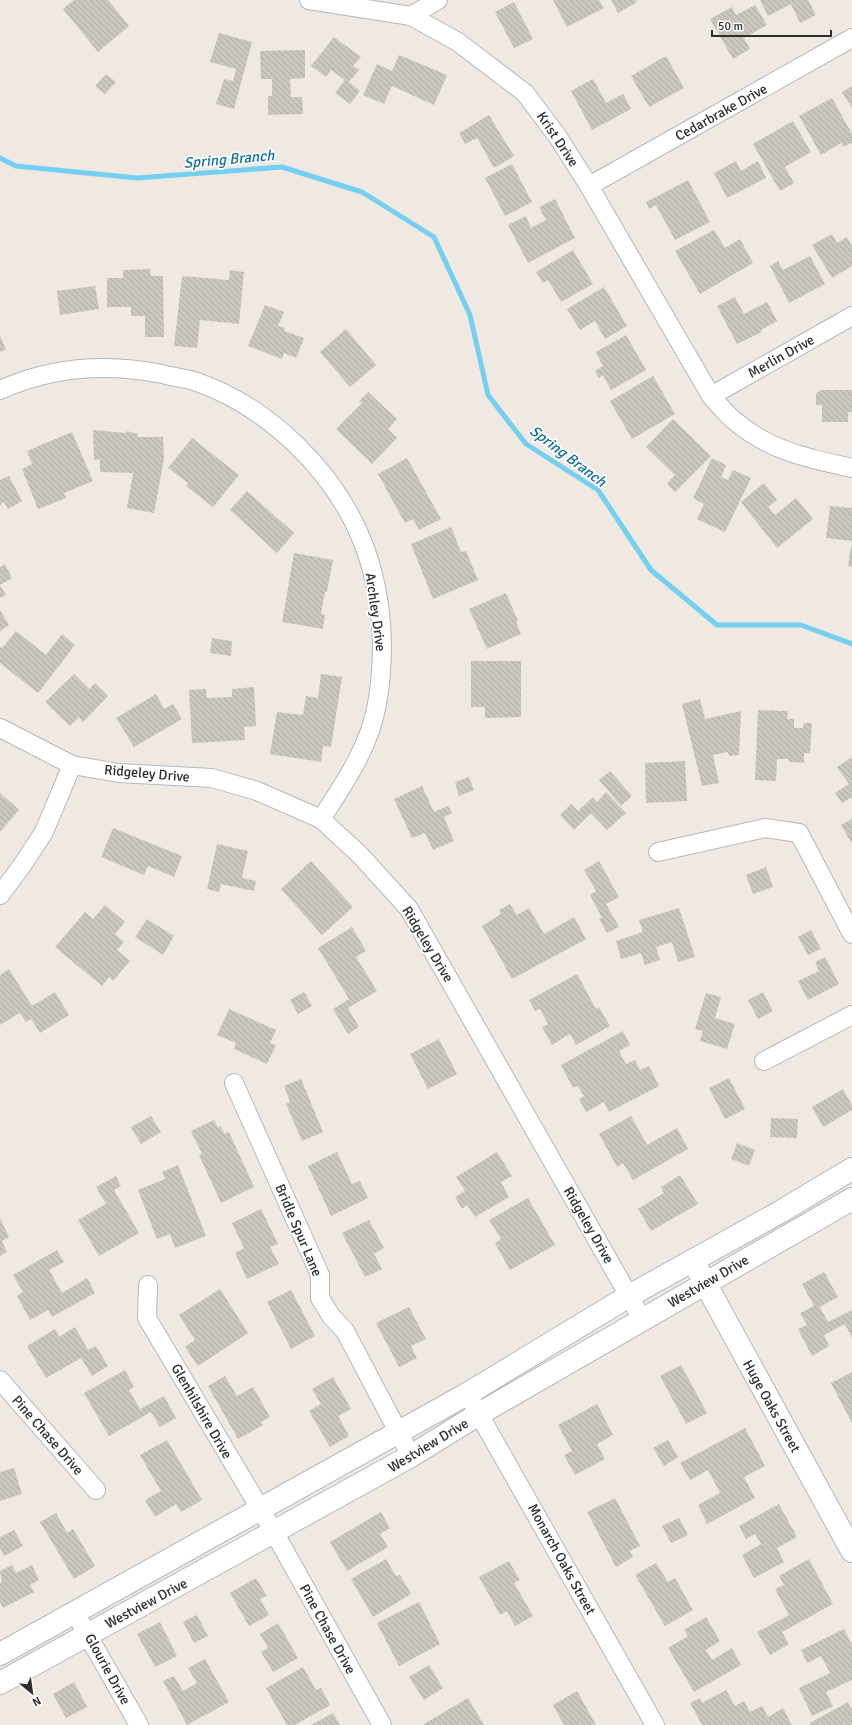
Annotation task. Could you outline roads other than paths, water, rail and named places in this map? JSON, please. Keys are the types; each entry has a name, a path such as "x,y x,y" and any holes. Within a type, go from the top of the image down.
{"main road":[{"name":"Westview Drive","path":"0,1654 467,1394 629,1296 852,1169"},
{"name":"Westview Drive","path":"0,1683 411,1456 479,1414 642,1319 852,1199"},
{"name":"Huge Oaks Street","path":"693,1260 852,1551"}],"street":[{"name":"Krist Drive","path":"309,0 411,16 458,42 526,93 558,137 589,186 711,396 736,422 779,449 795,455 852,468"},
{"path":"411,16 438,0"},
{"name":"Cedarbrake Drive","path":"589,186 852,38"},
{"name":"Merlin Drive","path":"711,396 852,316"},
{"name":"Archley Drive","path":"0,390 18,382 62,370 98,368 140,370 194,381 241,403 278,429 321,470 349,515 365,548 375,588 381,629 382,660 377,706 366,742 342,788 321,819"},
{"name":"Ridgeley Drive","path":"0,728 72,765 119,773 212,778 257,791 321,819 360,855 409,909 642,1319"},
{"path":"0,895 44,832 72,765"},
{"path":"658,852 766,828 799,833 852,934"},
{"path":"764,1061 852,1015"},
{"name":"Bridle Spur Lane","path":"234,1083 320,1275 320,1298 331,1316 346,1332 411,1456"},
{"name":"Glenhilshire Drive","path":"148,1285 147,1318 274,1532"},
{"name":"Pine Chase Drive","path":"0,1380 96,1490"},
{"name":"Monarch Oaks Street","path":"467,1394 655,1725"},
{"name":"Pine Chase Drive","path":"274,1532 382,1725"},
{"name":"Glourie Drive","path":"75,1613 89,1634 139,1725"}],"waterway":[{"name":"Spring Branch","path":"0,158 16,166 137,178 282,167 362,192 434,237 470,315 488,395 526,444 598,490 651,570 717,625 801,625 852,644"}]}
